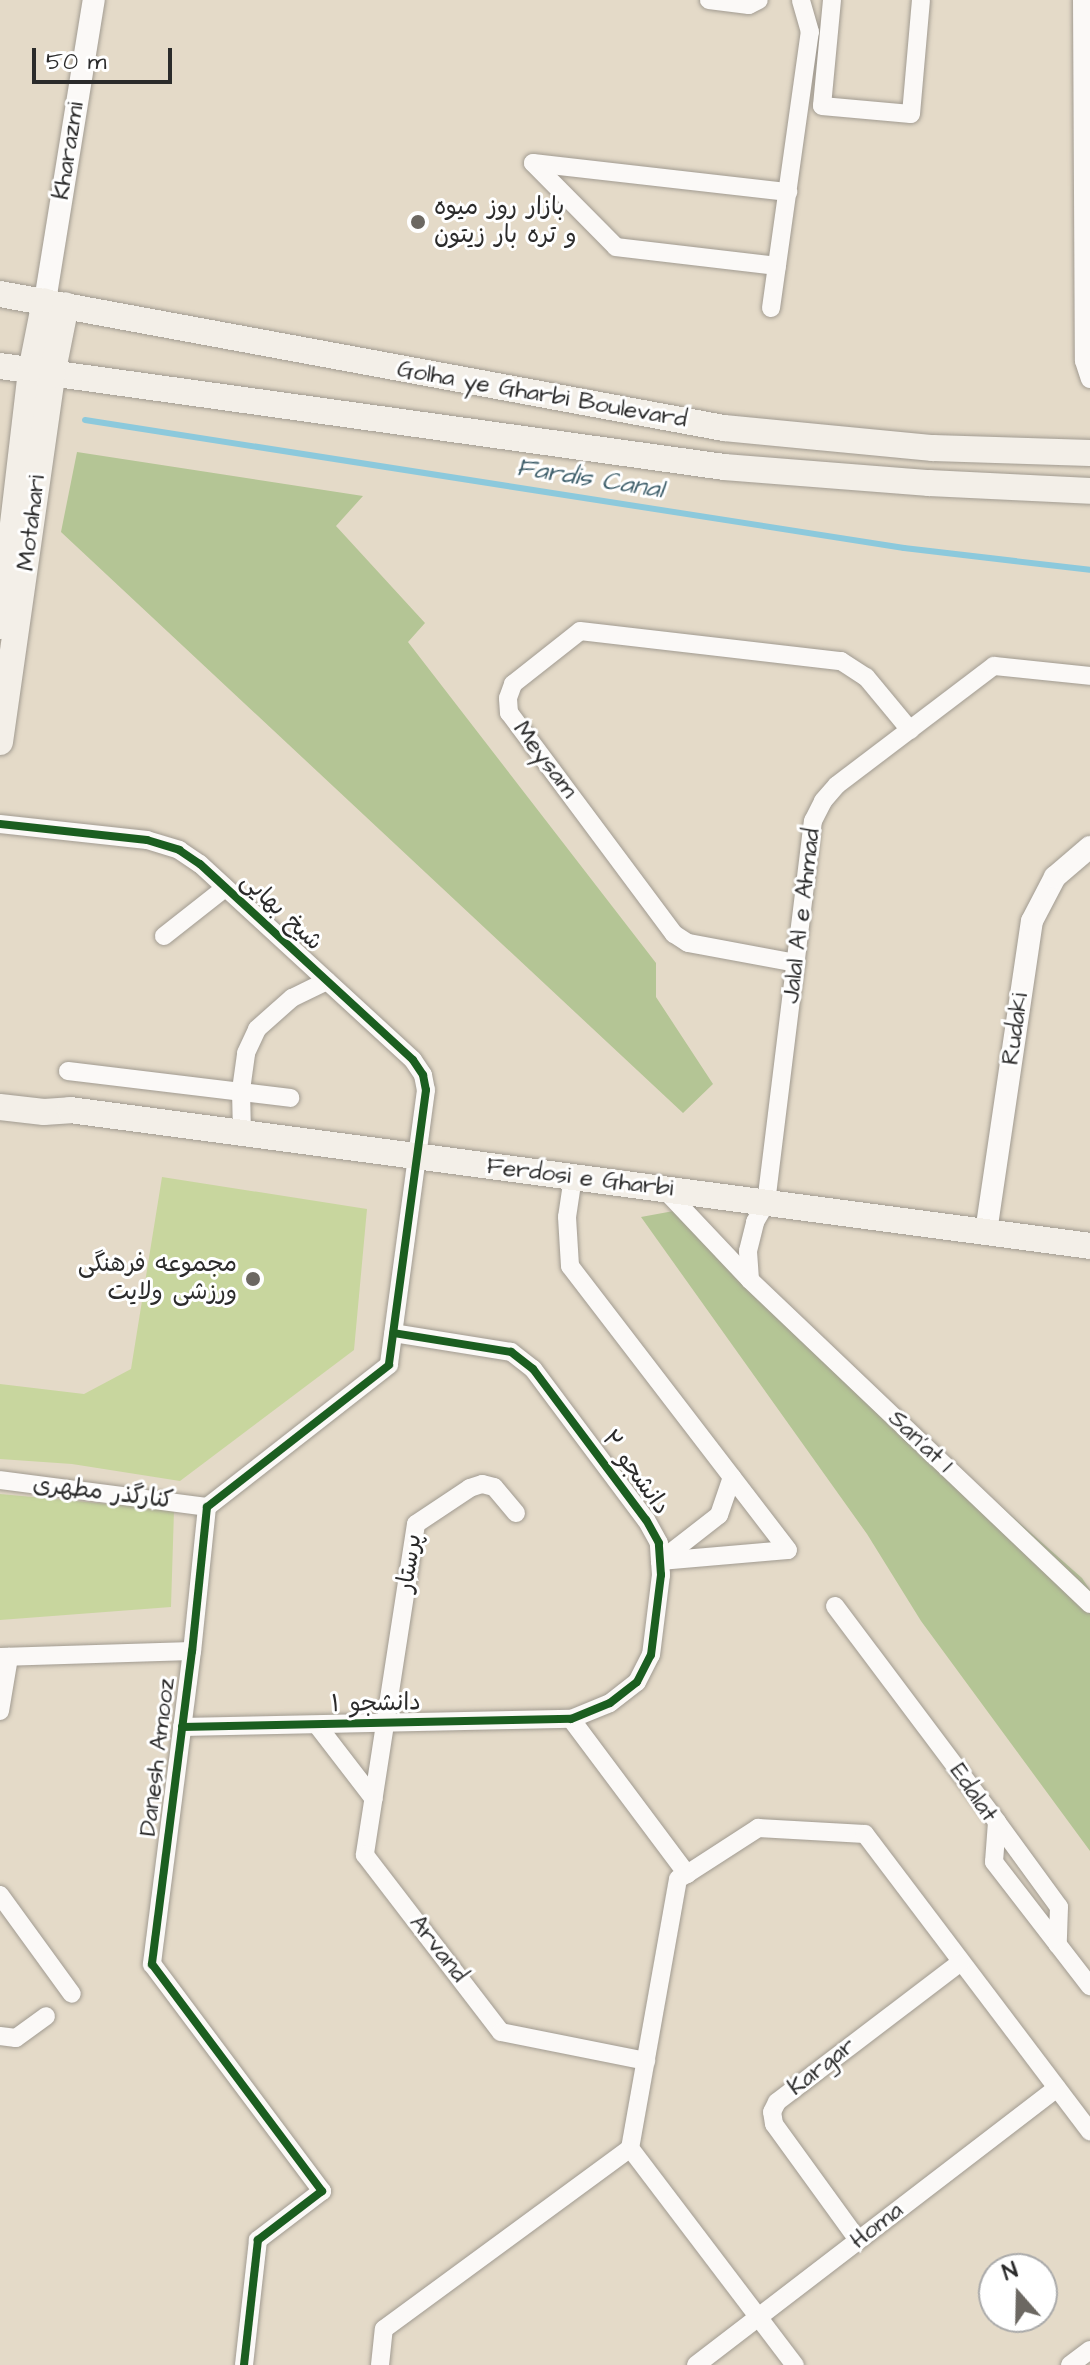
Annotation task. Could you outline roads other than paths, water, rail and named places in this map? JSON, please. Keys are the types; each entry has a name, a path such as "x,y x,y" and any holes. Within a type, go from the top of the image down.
{"main road":[{"name":"Golha ye Gharbi Boulevard","path":"0,294 724,428 933,448 1090,453"},
{"name":"Motahari","path":"0,742 5,683 45,430 42,373 56,303"},
{"name":"Golha ye Gharbi Boulevard","path":"0,366 724,467 929,483 1090,491"},
{"path":"0,633 42,373"},
{"path":"45,430 66,399 100,381"},
{"name":"Ferdosi e Gharbi","path":"0,1090 46,1096 70,1110"},
{"name":"Ferdosi e Gharbi","path":"0,1107 44,1112 70,1110 1090,1246"}],"street":[{"name":"Kharazmi","path":"56,303 94,0"},
{"path":"709,0 749,5 759,0"},
{"path":"771,308 810,32 801,0"},
{"path":"832,0 822,106 911,114 921,0"},
{"path":"1082,0 1086,163 1084,361 1090,379"},
{"path":"777,266 616,247 533,163 788,192"},
{"name":"Meysam","path":"796,963 688,943 674,934 509,713 508,698 513,684 580,631 841,661 866,677 910,730"},
{"name":"Jalal Al e Ahmad","path":"766,1203 813,821 837,785 994,666 1090,676"},
{"name":"شیخ بهایی","path":"0,824 147,840 179,850 225,888 413,1060 423,1075 425,1107 419,1157"},
{"name":"Rudaki","path":"986,1232 1032,921 1055,877 1090,847"},
{"path":"164,936 225,888"},
{"path":"242,1134 241,1090 246,1053 257,1029 292,998 327,981"},
{"path":"68,1071 290,1098"},
{"path":"207,1507 389,1365 419,1157"},
{"path":"573,1177 567,1217 570,1266 788,1550 660,1561"},
{"name":"San'at 1","path":"665,1190 750,1280 1090,1604"},
{"path":"750,1280 748,1251 755,1222 766,1203"},
{"name":"دانشجو ۲","path":"394,1333 511,1352 533,1369 646,1520 659,1543 651,1655 637,1682 610,1703 571,1719"},
{"path":"660,1561 719,1515 732,1477"},
{"name":"کنارگذر مطهری","path":"0,1480 207,1507"},
{"name":"پرستار","path":"386,1724 416,1524 470,1488 482,1484 494,1487 516,1513"},
{"name":"Danesh Amooz","path":"207,1507 152,1964 322,2191 258,2240 244,2365"},
{"name":"Edalat","path":"835,1606 997,1822 994,1862 1090,1986"},
{"path":"0,1711 4,1657 192,1651"},
{"path":"571,1719 687,1874"},
{"name":"دانشجو ۱","path":"182,1727 571,1719"},
{"name":"Arvand","path":"386,1724 365,1855 501,2032 646,2061"},
{"path":"317,1725 374,1799"},
{"path":"997,1822 1059,1907 1058,1945"},
{"path":"380,2365 384,2329 630,2148 678,1879 758,1828 865,1834 1090,2131"},
{"path":"0,1895 72,1994"},
{"name":"Kargar","path":"858,2240 774,2124 772,2112 777,2102 961,1962"},
{"path":"0,2051 8,2037 46,2016"},
{"name":"Homa","path":"696,2365 1057,2088"},
{"path":"630,2148 795,2365"},
{"path":"1070,2365 1090,2350"}],"waterway":[{"name":"Fardis Canal","path":"85,420 904,548 1090,570"}],"place":[{"name":"بازار روز میوه و تره بار زیتون","path":"418,222"},
{"name":"مجموعه فرهنگی ورزشی ولایت","path":"253,1279"}]}
